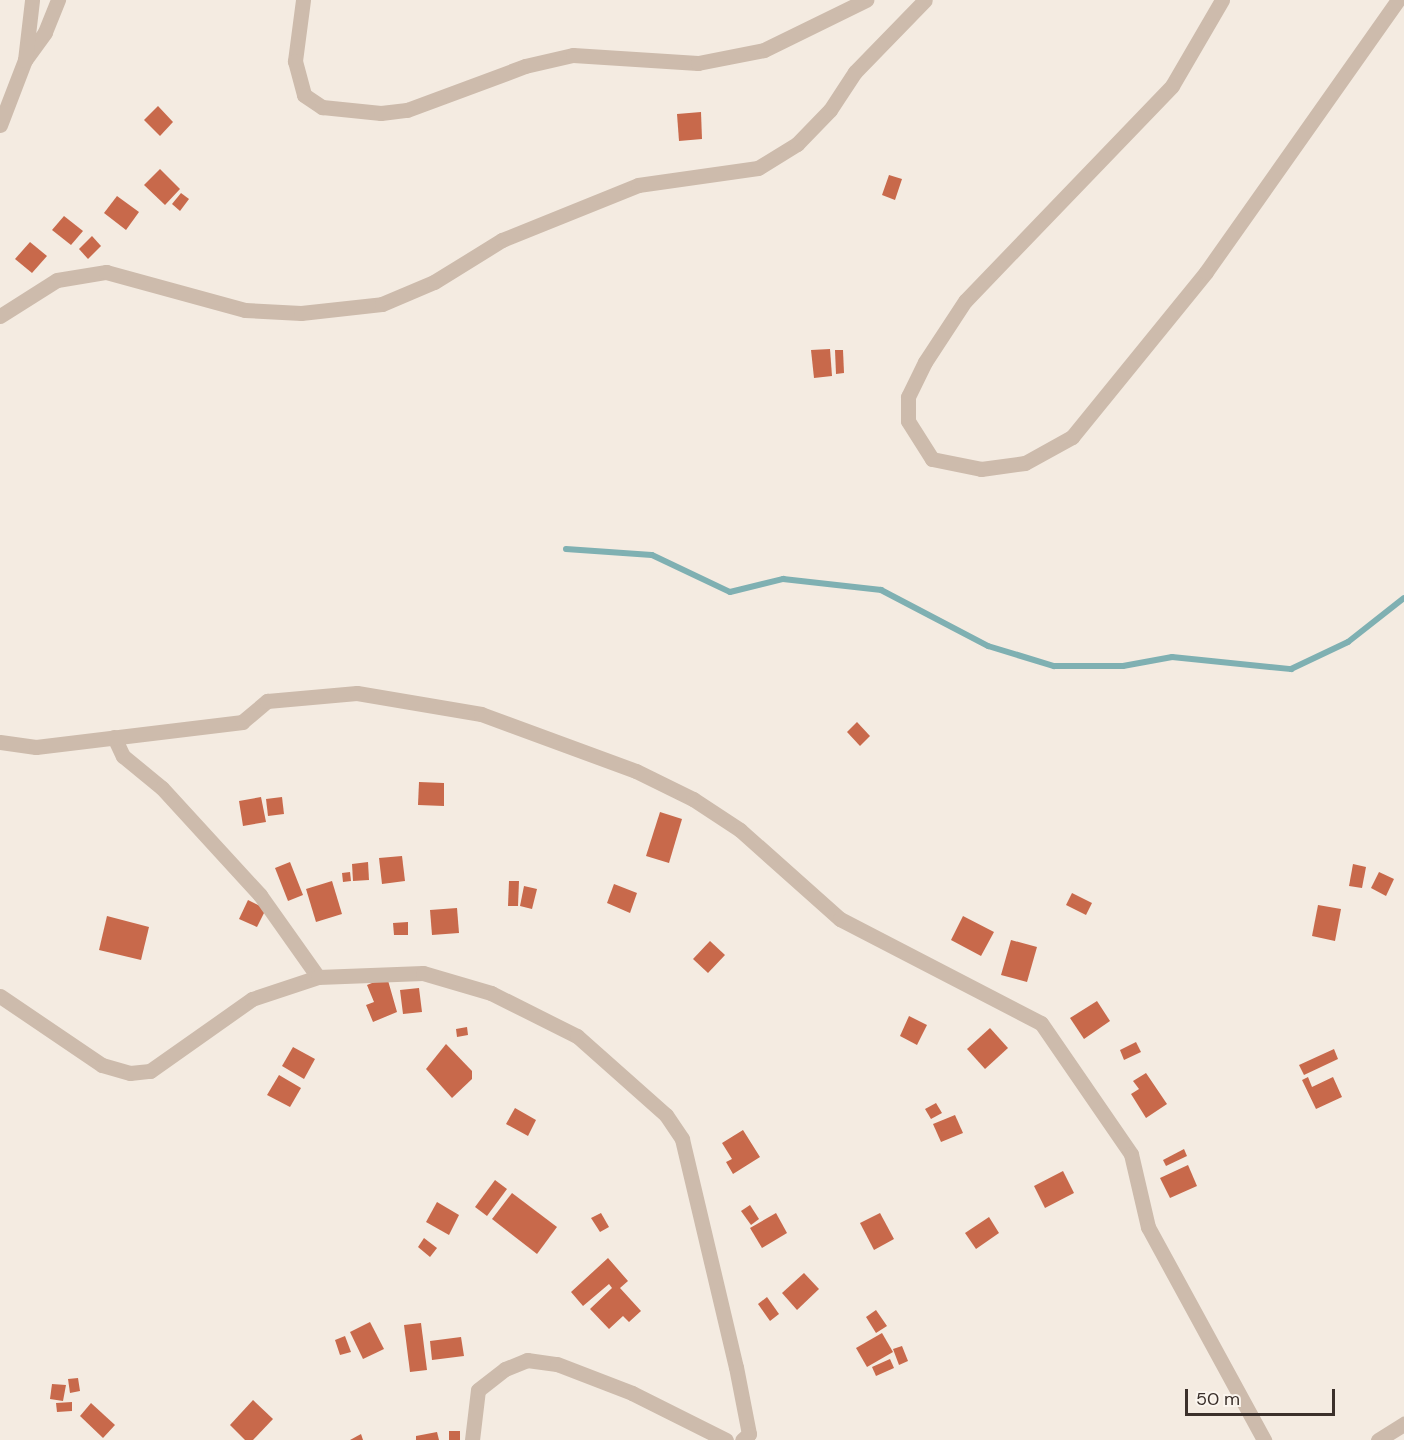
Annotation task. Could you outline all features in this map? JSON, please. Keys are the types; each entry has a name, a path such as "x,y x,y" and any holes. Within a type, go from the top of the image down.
{"street":[{"path":"25,60 32,0"},
{"path":"0,125 25,60 58,0"},
{"path":"303,0 295,61 303,95 322,107 381,113 407,110 525,66 573,55 698,63 764,50 866,0"},
{"path":"0,316 57,280 106,272 245,310 301,313 382,304 434,282 502,240 638,184 758,168 797,144 830,110 855,72 925,0"},
{"path":"1222,0 1172,86 965,301 926,362 908,397 908,420 932,459 981,469 1025,463 1072,437 1206,272 1398,0"},
{"path":"0,742 36,747 242,723 267,700 357,693 394,697 481,714 625,767 693,799 740,830 840,919 1041,1023 1131,1154 1148,1227 1264,1440"},
{"path":"114,737 118,750 162,788 260,895 318,977"},
{"path":"0,996 102,1065 130,1073 150,1071 252,999 318,977 423,973 491,993 577,1036 666,1115 682,1139 736,1367 748,1429 742,1440"},
{"path":"472,1440 478,1390 505,1368 527,1360 556,1364 632,1393 726,1440"},
{"path":"1378,1440 1404,1424"}],"building":[{"path":"158,106 173,122 160,136 144,120"},
{"path":"701,112 702,139 679,141 677,114"},
{"path":"160,169 180,189 165,205 144,185"},
{"path":"889,175 902,179 895,200 882,195"},
{"path":"181,193 189,199 180,211 172,204"},
{"path":"117,196 139,212 126,230 104,213"},
{"path":"64,216 83,231 71,245 52,230"},
{"path":"92,236 101,246 88,259 79,249"},
{"path":"30,242 47,256 32,273 15,259"},
{"path":"830,349 832,376 814,378 811,350"},
{"path":"835,350 843,350 844,373 836,374"},
{"path":"857,722 870,736 860,746 847,732"},
{"path":"419,782 444,783 444,806 418,805"},
{"path":"261,797 266,822 243,826 239,801"},
{"path":"282,797 284,814 268,816 266,799"},
{"path":"660,812 682,819 669,863 646,856"},
{"path":"402,856 405,881 382,884 379,858"},
{"path":"290,862 303,895 288,901 275,868"},
{"path":"368,862 369,880 353,881 352,864"},
{"path":"1353,864 1366,867 1362,888 1349,886"},
{"path":"350,872 351,881 343,882 342,873"},
{"path":"1379,872 1394,879 1386,896 1371,888"},
{"path":"332,881 342,914 316,922 306,889"},
{"path":"509,881 519,881 518,906 508,906"},
{"path":"614,884 637,893 630,913 607,903"},
{"path":"524,886 537,889 532,909 520,906"},
{"path":"1072,893 1092,903 1086,915 1066,905"},
{"path":"248,900 266,909 257,927 239,919"},
{"path":"1318,905 1341,909 1335,941 1312,936"},
{"path":"457,908 459,933 432,935 430,910"},
{"path":"107,916 149,927 141,960 99,950"},
{"path":"963,916 994,932 981,956 951,940"},
{"path":"408,922 408,935 394,935 393,923"},
{"path":"1011,940 1037,947 1027,982 1001,975"},
{"path":"710,941 725,955 708,973 693,959"},
{"path":"387,977 397,1012 373,1022 366,1005 374,1002 367,985"},
{"path":"419,988 422,1012 403,1014 400,990"},
{"path":"1097,1001 1110,1021 1084,1039 1070,1018"},
{"path":"909,1016 927,1025 917,1045 900,1036"},
{"path":"467,1027 468,1035 457,1037 456,1029"},
{"path":"990,1028 1008,1048 985,1069 967,1049"},
{"path":"1136,1042 1141,1052 1124,1060 1120,1050"},
{"path":"446,1044 472,1071 472,1079 452,1098 426,1069"},
{"path":"293,1047 315,1059 304,1079 282,1066"},
{"path":"1334,1049 1338,1059 1304,1075 1299,1065"},
{"path":"1146,1073 1167,1104 1146,1118 1131,1094 1139,1089 1133,1081"},
{"path":"279,1075 301,1088 290,1107 267,1095"},
{"path":"1308,1077 1312,1087 1333,1077 1342,1097 1316,1109 1302,1080"},
{"path":"936,1103 942,1113 931,1119 925,1109"},
{"path":"515,1108 536,1120 528,1136 506,1124"},
{"path":"955,1115 963,1133 941,1142 933,1124"},
{"path":"743,1130 760,1157 733,1174 726,1162 732,1159 722,1143"},
{"path":"1184,1149 1187,1156 1166,1166 1163,1160"},
{"path":"1188,1165 1197,1186 1170,1198 1160,1178"},
{"path":"1063,1171 1074,1193 1045,1208 1034,1186"},
{"path":"495,1180 507,1189 487,1216 475,1207"},
{"path":"512,1193 557,1227 537,1254 492,1219"},
{"path":"437,1202 459,1215 449,1235 426,1222"},
{"path":"750,1205 759,1219 751,1225 741,1211"},
{"path":"601,1213 609,1227 600,1232 591,1218"},
{"path":"776,1213 787,1233 762,1248 750,1228"},
{"path":"880,1213 894,1239 874,1250 860,1223"},
{"path":"989,1217 999,1233 976,1249 965,1233"},
{"path":"424,1238 437,1248 430,1257 418,1247"},
{"path":"608,1258 628,1281 620,1288 641,1311 629,1322 623,1316 609,1329 590,1309 612,1288 609,1284 583,1306 571,1292"},
{"path":"804,1273 819,1289 797,1310 782,1293"},
{"path":"767,1297 779,1314 770,1321 758,1304"},
{"path":"876,1310 887,1326 876,1333 866,1317"},
{"path":"370,1322 384,1349 363,1359 350,1332"},
{"path":"421,1323 427,1370 410,1372 404,1325"},
{"path":"882,1333 893,1352 867,1367 856,1348"},
{"path":"345,1336 351,1352 340,1355 335,1340"},
{"path":"461,1337 464,1356 432,1360 430,1341"},
{"path":"902,1346 908,1361 899,1365 893,1349"},
{"path":"890,1359 894,1368 876,1376 872,1367"},
{"path":"78,1378 80,1391 70,1393 68,1379"},
{"path":"52,1384 66,1385 63,1401 50,1399"},
{"path":"253,1400 273,1419 253,1440 245,1440 230,1425"},
{"path":"72,1402 72,1411 57,1412 56,1403"},
{"path":"91,1403 115,1425 103,1438 80,1416"},
{"path":"449,1431 460,1431 460,1440 449,1440"},
{"path":"437,1432 439,1440 416,1440 416,1436"},
{"path":"361,1434 363,1440 350,1440"}],"waterway":[{"path":"566,549 652,555 730,592 783,579 881,590 988,646 1054,666 1123,666 1172,657 1291,669 1348,642 1404,598"}]}
